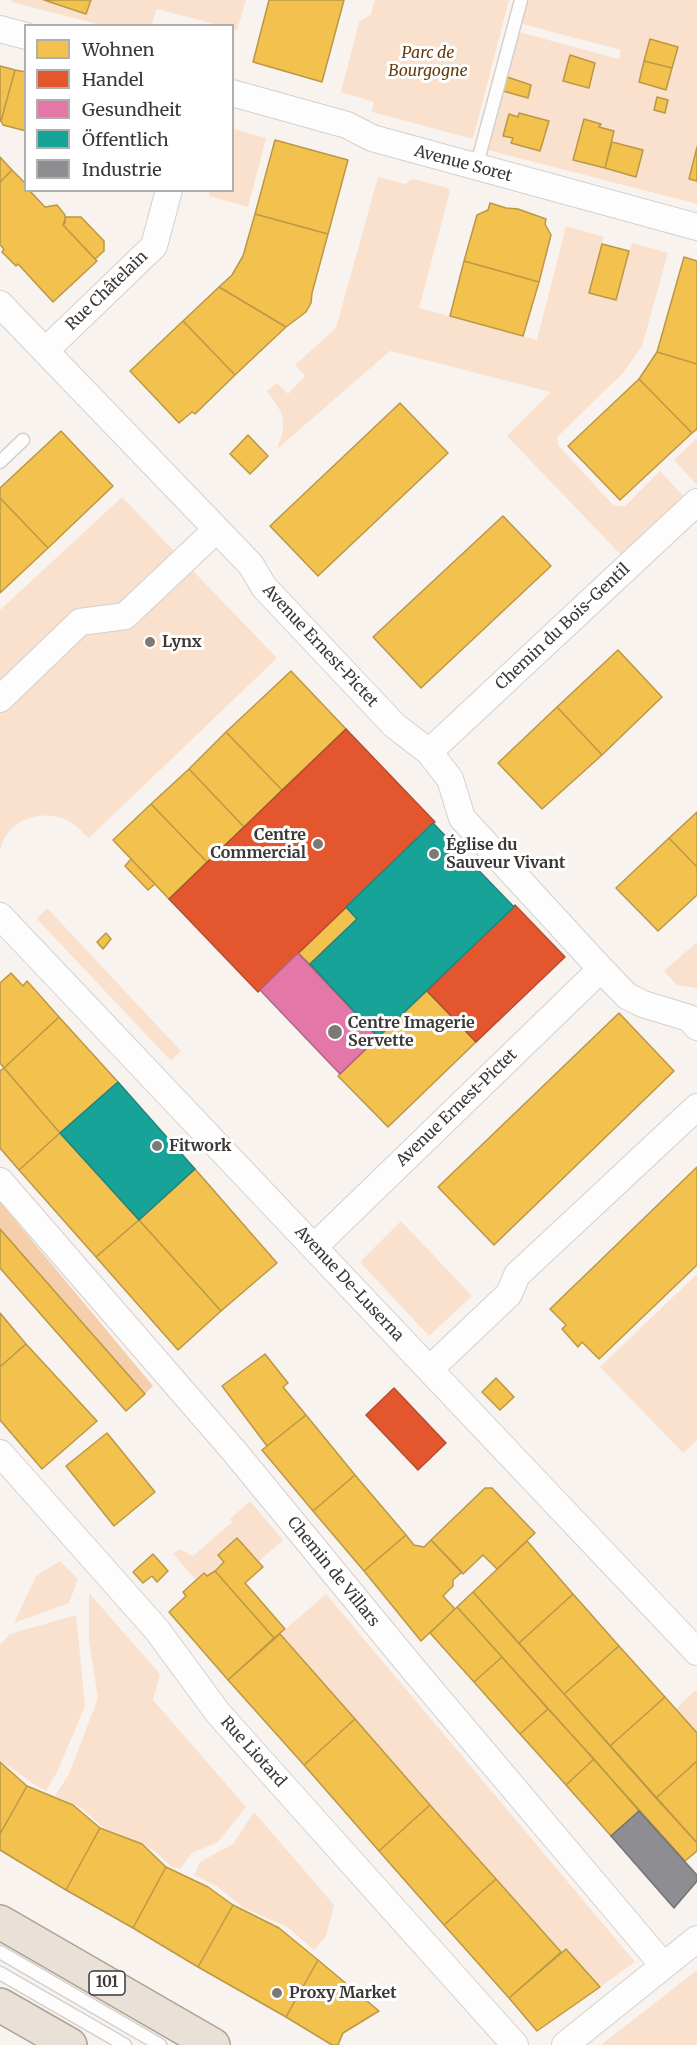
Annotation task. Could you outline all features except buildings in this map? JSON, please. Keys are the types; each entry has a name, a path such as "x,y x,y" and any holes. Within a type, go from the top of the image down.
{"main road":[{"name":"101","path":"0,1922 213,2045"},
{"path":"0,2005 70,2045"}],"street":[{"path":"0,30 24,36"},
{"name":"Avenue Soret","path":"234,94 347,125 372,138 476,168 697,227"},
{"name":"Rue Châtelain","path":"45,351 154,246 168,192"},
{"name":"Avenue Ernest-Pictet","path":"0,304 251,565 264,587 394,726 429,752 450,778 462,818 627,996 643,1004 688,1018 697,1027"},
{"name":"Chemin du Bois-Gentil","path":"429,752 697,502"},
{"path":"0,699 80,622 126,616 216,530"},
{"name":"Avenue De-Luserna","path":"0,916 697,1652"},
{"name":"Avenue Ernest-Pictet","path":"314,1247 601,969"},
{"path":"430,1370 509,1294 517,1275 697,1107"},
{"name":"Chemin de Villars","path":"0,1181 234,1451 414,1670 663,1965"},
{"name":"Rue Liotard","path":"0,1453 157,1630 218,1713 515,2045"},
{"path":"565,2045 697,1939"}],"lane":[{"path":"476,168 521,0"},
{"path":"0,462 23,440"},
{"path":"0,1952 160,2045"},
{"path":"0,1973 124,2045"}],"green space":[{"path":"10,0 44,0 86,14 91,0 246,0 237,30 234,29 234,24 215,24 157,9 151,24 97,24"},
{"name":"Parc de Bourgogne","path":"375,0 509,0 473,139 372,112 374,102 341,92 359,22 371,14"},
{"path":"528,0 697,0 697,204 488,150 519,32 619,59 621,50 522,24"},
{"path":"234,129 266,138 248,207 209,196 210,192 234,192"},
{"path":"378,177 405,184 413,179 448,188 450,191 419,308 537,340 566,226 604,237 589,293 615,300 632,243 668,253 642,346 624,372 557,437 558,445 614,506 625,506 660,471 685,498 623,557 507,436 551,392 390,351 277,449 283,431 283,418 267,391 277,383 288,394 305,376 295,365 336,328"},
{"path":"697,438 697,485 674,460"},
{"path":"122,497 277,658 89,838 67,820 46,815 36,816 17,824 9,831 0,851 0,610"},
{"path":"47,908 181,1051 171,1061 37,919"},
{"path":"697,942 697,988 677,985 664,971"},
{"path":"401,1221 472,1296 429,1336 360,1262"},
{"path":"697,1274 697,1440 683,1453 600,1367"},
{"path":"250,1501 283,1540 258,1562 237,1538 224,1562 207,1576 204,1573 196,1580 173,1554 179,1549 193,1556 232,1522 230,1519"},
{"path":"60,1561 78,1579 69,1603 14,1623 36,1576"},
{"path":"89,1593 160,1674 153,1700 246,1807 218,1842 192,1853 180,1869 172,1867 152,1849 104,1828 81,1808 55,1796 69,1774 98,1698 89,1642"},
{"path":"326,1594 635,1962 600,1987 566,1949 561,1952 280,1634"},
{"path":"76,1615 85,1706 57,1772 46,1791 0,1762 0,1645 10,1634"},
{"path":"697,1691 697,1733 676,1709 693,1692"},
{"path":"254,1812 334,1905 326,1936 314,1950 287,1927 242,1907 218,1887 194,1875 200,1862 233,1844"},
{"path":"697,1970 697,2045 601,2045"}],"shaded area":[{"path":"0,1202 153,1386 145,1394 0,1229"}],"place":[{"name":"Lynx","path":"150,642"},
{"name":"Centre Commercial","path":"318,844"},
{"name":"Église du Sauveur Vivant","path":"434,854"},
{"name":"Centre Imagerie Servette","path":"335,1032"},
{"name":"Fitwork","path":"157,1146"},
{"name":"Proxy Market","path":"277,1993"}]}
